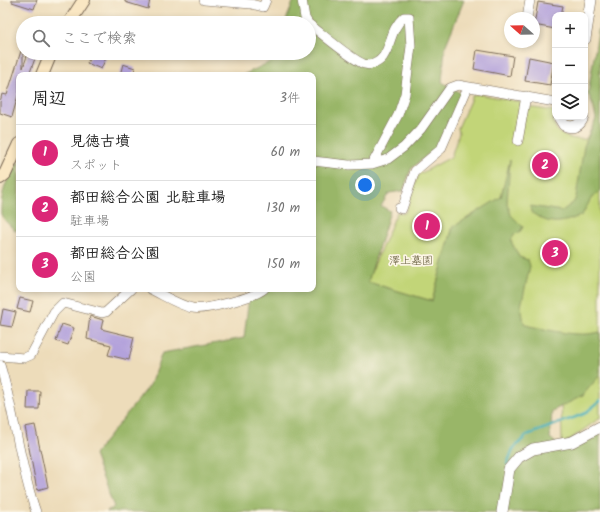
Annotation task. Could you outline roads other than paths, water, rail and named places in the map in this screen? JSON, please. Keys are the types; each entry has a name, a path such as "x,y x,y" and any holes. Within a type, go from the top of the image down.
{"main road":[{"path":"74,16 84,0"},
{"path":"43,72 48,60"},
{"path":"0,178 5,174 16,150"}],"street":[{"path":"204,0 251,4 263,7 266,0"},
{"path":"302,0 305,16"},
{"path":"528,12 530,0"},
{"path":"588,20 591,0"},
{"path":"316,28 358,61 369,65 375,64 383,57 392,33 399,22 404,17 409,18 411,46 405,94 398,115 372,164"},
{"path":"316,161 349,165 372,164 388,159 404,147 433,114 450,88 458,85 552,101"},
{"path":"399,208 402,208 415,171 441,149 468,87"},
{"path":"518,141 526,96"},
{"path":"561,120 564,125 572,127 579,124 581,120"},
{"path":"0,356 24,358 31,355 54,312 63,303 102,313 106,312 128,292"},
{"path":"156,292 196,309 234,301 261,292"},
{"path":"0,364 10,400 28,484 36,512"},
{"path":"502,512 508,475 512,465 519,457 533,449 572,442 600,427"}],"waterway":[{"path":"507,464 513,449 527,435 584,414 600,401"}],"place":[{"name":"都田総合公園 北駐車場","path":"545,165"},
{"name":"見徳古墳","path":"427,226"},
{"name":"都田総合公園","path":"555,253"}],"park label":[{"name":"澤上墓園","path":"411,261"}]}
